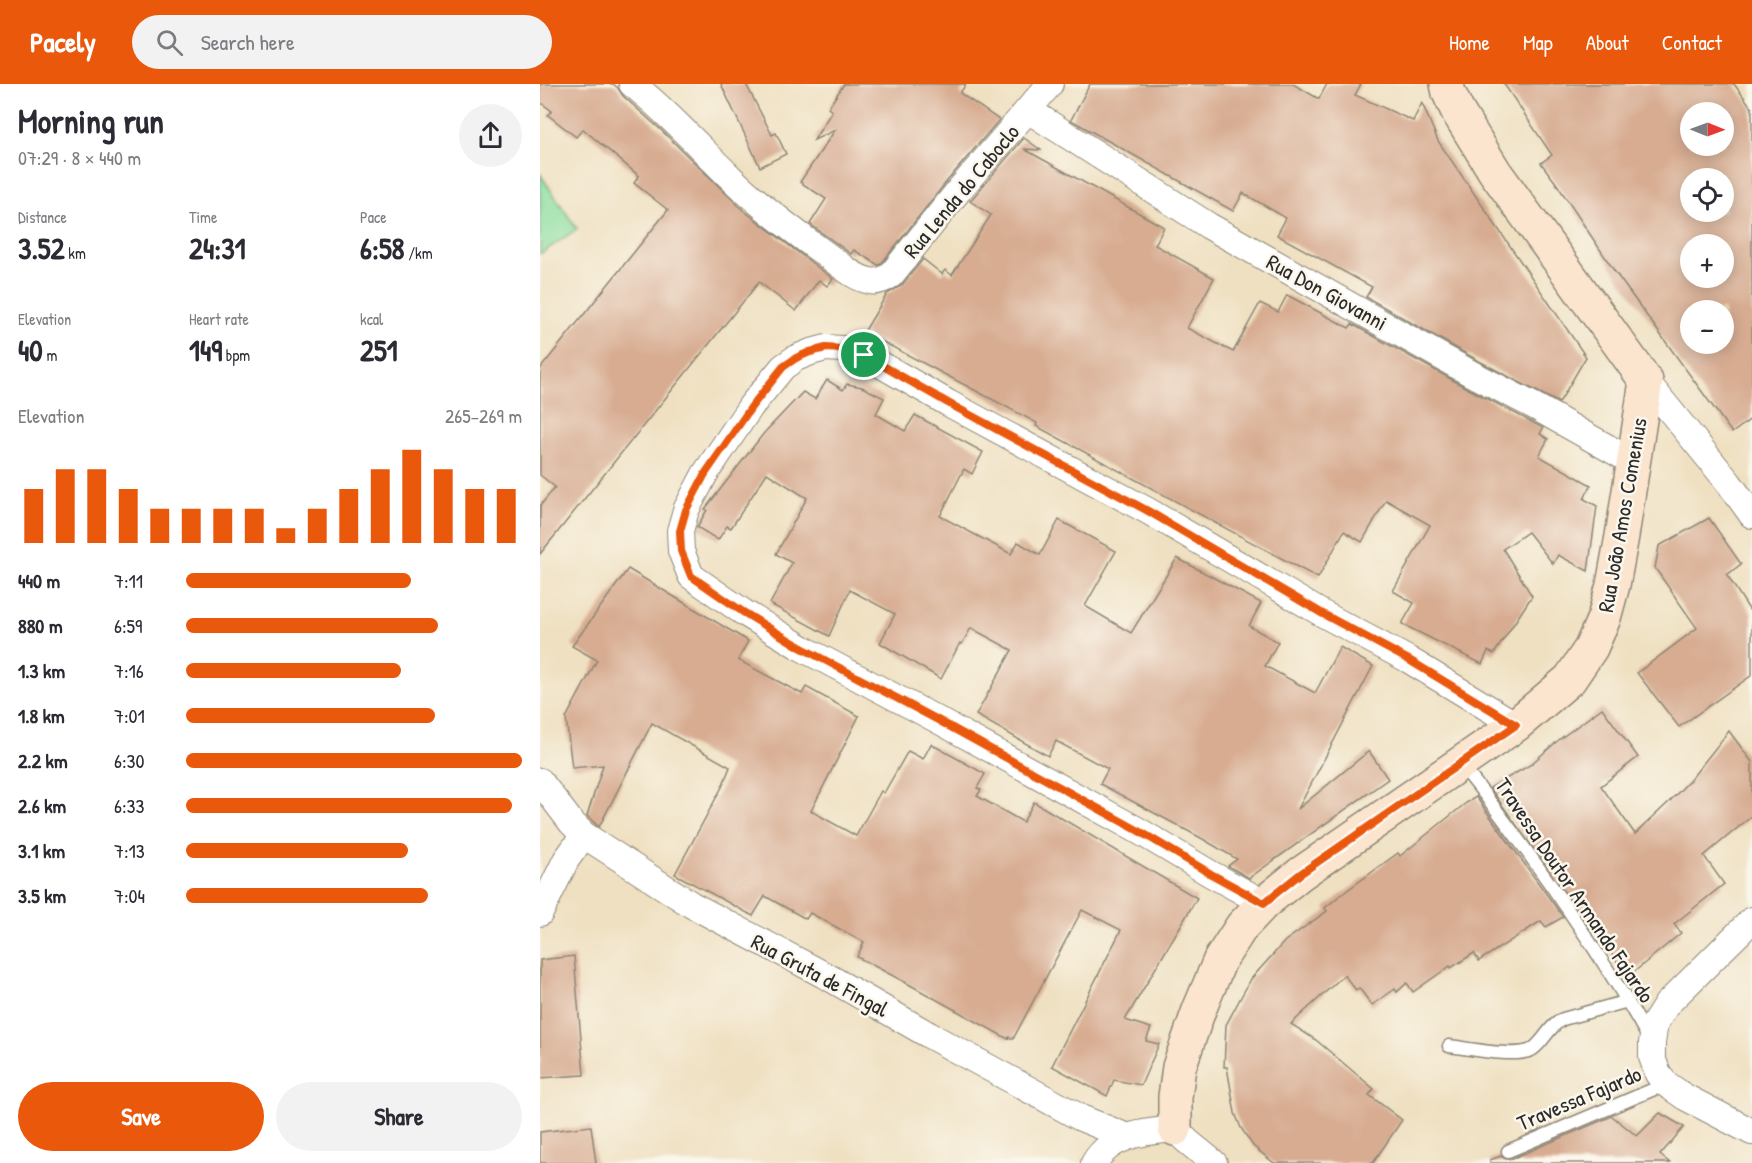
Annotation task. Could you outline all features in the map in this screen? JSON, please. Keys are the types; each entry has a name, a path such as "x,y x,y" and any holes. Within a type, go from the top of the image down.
{"street":[{"name":"Rua Lenda do Caboclo","path":"632,84 742,188 805,239 864,279 873,282 891,275 952,198 1050,84"},
{"path":"1447,84 1458,112 1496,172 1646,381 1729,483 1752,515"},
{"name":"Rua Don Giovanni","path":"1028,110 1209,226 1633,462"},
{"path":"1264,903 1139,831 802,648 743,612 691,576 681,551 680,531 686,510 705,474 752,406 783,367 796,358 826,348 842,349 864,355 1148,511 1323,614 1409,660 1516,725"},
{"name":"Rua João Amos Comenius","path":"1175,1129 1175,1097 1179,1067 1198,1010 1220,960 1242,926 1264,903 1308,868 1516,725 1570,679 1591,648 1604,618 1613,585 1623,536 1646,381"},
{"name":"Rua Gruta de Fingal","path":"540,781 571,822 584,835 702,911 830,978 1081,1118 1125,1137"},
{"path":"540,913 566,860 584,835"},
{"path":"1752,920 1667,1004 1655,1023 1652,1043 1652,1057 1658,1074 1666,1084 1685,1097 1752,1132"},
{"path":"1094,1163 1107,1147 1125,1137 1141,1132 1175,1129 1214,1163"}],"lane":[{"name":"Travessa Doutor Armando Fajardo","path":"1460,764 1484,792 1565,904 1628,1001 1652,1043"},
{"path":"1449,1046 1502,1053 1528,1051 1535,1048 1555,1023 1628,1001"},
{"name":"Travessa Fajardo","path":"1508,1151 1666,1084"}],"green space":[{"path":"540,174 577,229 540,254"}],"building":[{"path":"540,84 613,84 743,210 833,279 827,286 819,280 796,311 759,282 540,554 540,506 555,487 540,475 540,369 668,210 634,183 639,176 583,129 576,137 548,115 552,111 540,102"},
{"path":"721,84 746,84 772,135 776,133 786,154 760,167"},
{"path":"844,84 966,84 960,93 999,120 878,265 854,250 851,254 810,224 826,199 800,182 835,130 814,140 832,111 828,108"},
{"path":"1090,84 1293,84 1319,99 1327,84 1361,84 1355,95 1413,121 1422,103 1438,141 1586,357 1559,403 1366,297 1372,287 1277,235 1286,218 1243,193 1233,211 1071,120"},
{"path":"1504,84 1734,84 1752,108 1752,418 1732,433 1615,272 1541,163 1552,155"},
{"path":"1024,138 1041,150 1024,149 1164,227 1155,245 1214,278 1187,328 1233,352 1260,303 1278,312 1287,295 1349,328 1352,324 1543,428 1540,434 1548,439 1539,456 1591,485 1584,499 1597,506 1588,571 1558,555 1553,564 1528,532 1503,549 1532,596 1494,654 1488,651 1482,664 1402,624 1414,603 1393,591 1430,525 1386,500 1362,542 1344,531 1318,578 1036,426 1037,423 864,332 887,294 902,285 923,259 942,274 945,270 952,275 991,215 970,201"},
{"path":"827,380 843,390 847,384 862,387 884,398 876,414 905,431 915,415 983,452 972,474 964,469 940,516 1011,554 1018,542 1040,555 1059,520 1116,551 1085,606 1131,633 1177,558 1261,603 1249,626 1278,642 1265,666 1315,693 1340,647 1373,666 1298,809 1369,751 1388,779 1249,878 1228,866 1237,859 1100,784 1108,769 1056,741 1048,756 976,715 1012,650 971,628 962,644 960,643 941,679 880,643 895,614 850,590 829,636 770,604 792,563 776,554 807,498 767,473 731,528 727,526 718,540 697,527 707,510 705,509 764,433 803,392 815,399"},
{"path":"1709,518 1741,564 1727,575 1752,614 1752,675 1679,727 1637,673 1697,628 1655,568 1659,546"},
{"path":"628,569 748,641 738,660 802,694 806,687 859,716 811,811 856,836 881,791 884,793 908,751 923,759 931,744 985,774 977,788 981,790 977,796 1023,822 1034,802 1197,898 1125,1020 1151,1028 1146,1041 1159,1044 1141,1085 1114,1080 1107,1096 1052,1066 1121,930 1082,910 1013,1039 1009,1037 1008,1039 857,957 864,942 810,913 806,919 765,896 753,916 675,874 722,787 730,767 652,723 599,827 587,816 603,765 572,768 566,718 597,660 572,646"},
{"path":"1602,708 1638,757 1601,786 1635,834 1690,780 1729,731 1752,762 1752,816 1704,856 1724,884 1674,924 1681,933 1628,977 1490,788 1530,765 1561,738"},
{"path":"1476,797 1563,917 1546,927 1541,921 1479,961 1474,953 1451,968 1450,966 1413,992 1407,983 1397,992 1395,989 1372,1005 1359,988 1356,990 1344,975 1291,1024 1316,1040 1374,1089 1369,1095 1402,1120 1373,1163 1274,1163 1253,1146 1241,1128 1235,1113 1227,1067 1224,1067 1226,1025 1241,997 1251,979 1285,941 1327,911 1325,908 1338,897 1398,853 1400,856"},
{"path":"574,956 584,1075 540,1078 540,960"},
{"path":"1660,1113 1684,1127 1660,1155 1670,1163 1490,1163 1490,1160 1501,1156 1511,1159 1612,1116 1637,1136"},
{"path":"591,1126 596,1163 540,1163 540,1132"}],"route":[{"path":"826,348 842,349 864,355 1148,511 1323,614 1409,660 1516,725 1300,874 1264,903 1139,831 802,648 743,612 691,576 681,551 680,531 686,510 705,474 752,406 783,367 796,358 826,348"}]}
